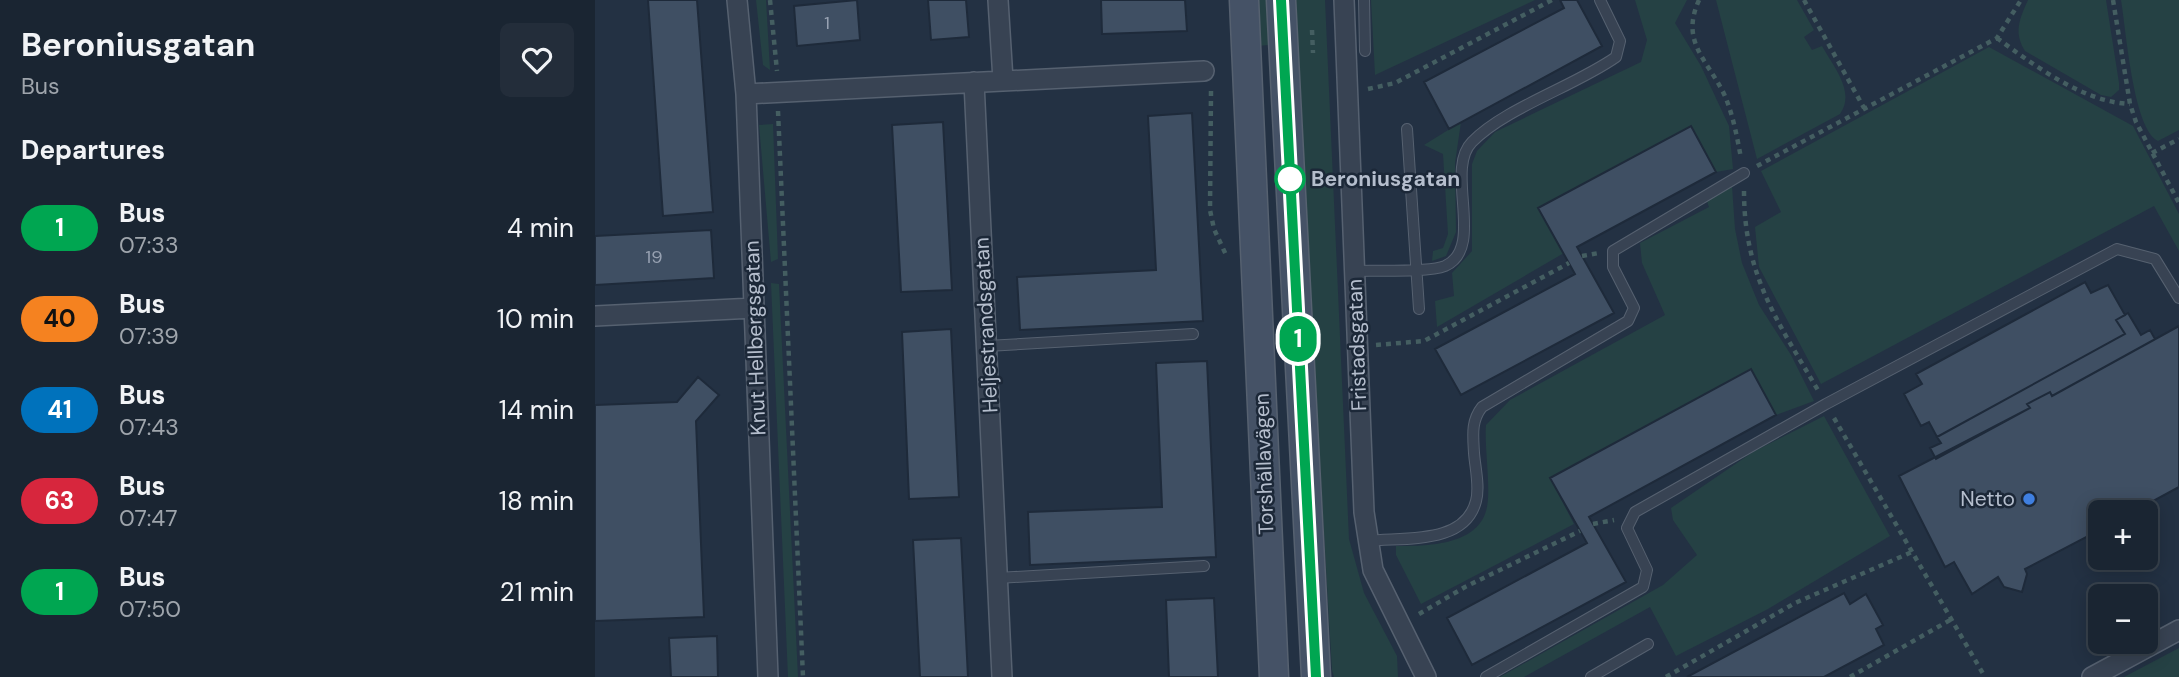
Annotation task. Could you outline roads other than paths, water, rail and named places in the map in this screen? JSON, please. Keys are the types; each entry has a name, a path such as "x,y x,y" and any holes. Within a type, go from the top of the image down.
{"main road":[{"name":"Torshällavägen","path":"1244,0 1274,677"},
{"name":"Torshällavägen","path":"1282,0 1317,677"}],"street":[{"name":"Knut Hellbergsgatan","path":"737,0 746,94 768,677"},
{"path":"998,0 1003,80"},
{"name":"Fristadsgatan","path":"1343,0 1364,512 1373,570 1426,677"},
{"path":"746,94 1203,71"},
{"name":"Heljestrandsgatan","path":"974,82 1002,677"},
{"path":"595,316 754,308"},
{"path":"2092,677 2179,630"}],"lane":[{"path":"1364,0 1365,51"},
{"path":"1353,271 1445,266 1459,254 1463,244 1463,171 1471,143 1487,130 1616,57 1620,41 1600,0"},
{"path":"1407,129 1414,269 1419,309"},
{"path":"1368,541 1445,533 1463,524 1476,502 1473,431 1476,414 1482,407 1628,321 1634,308 1613,267 1613,251 1744,173"},
{"path":"1486,677 1643,587 1647,570 1627,528 1635,512 1826,404 2117,249 2155,259 2179,298"},
{"path":"987,346 1193,334"},
{"path":"998,578 1204,566"},
{"path":"1591,677 1648,644"}],"place":[{"name":"Beroniusgatan","path":"1290,179"},
{"name":"Netto","path":"2029,499"}]}
